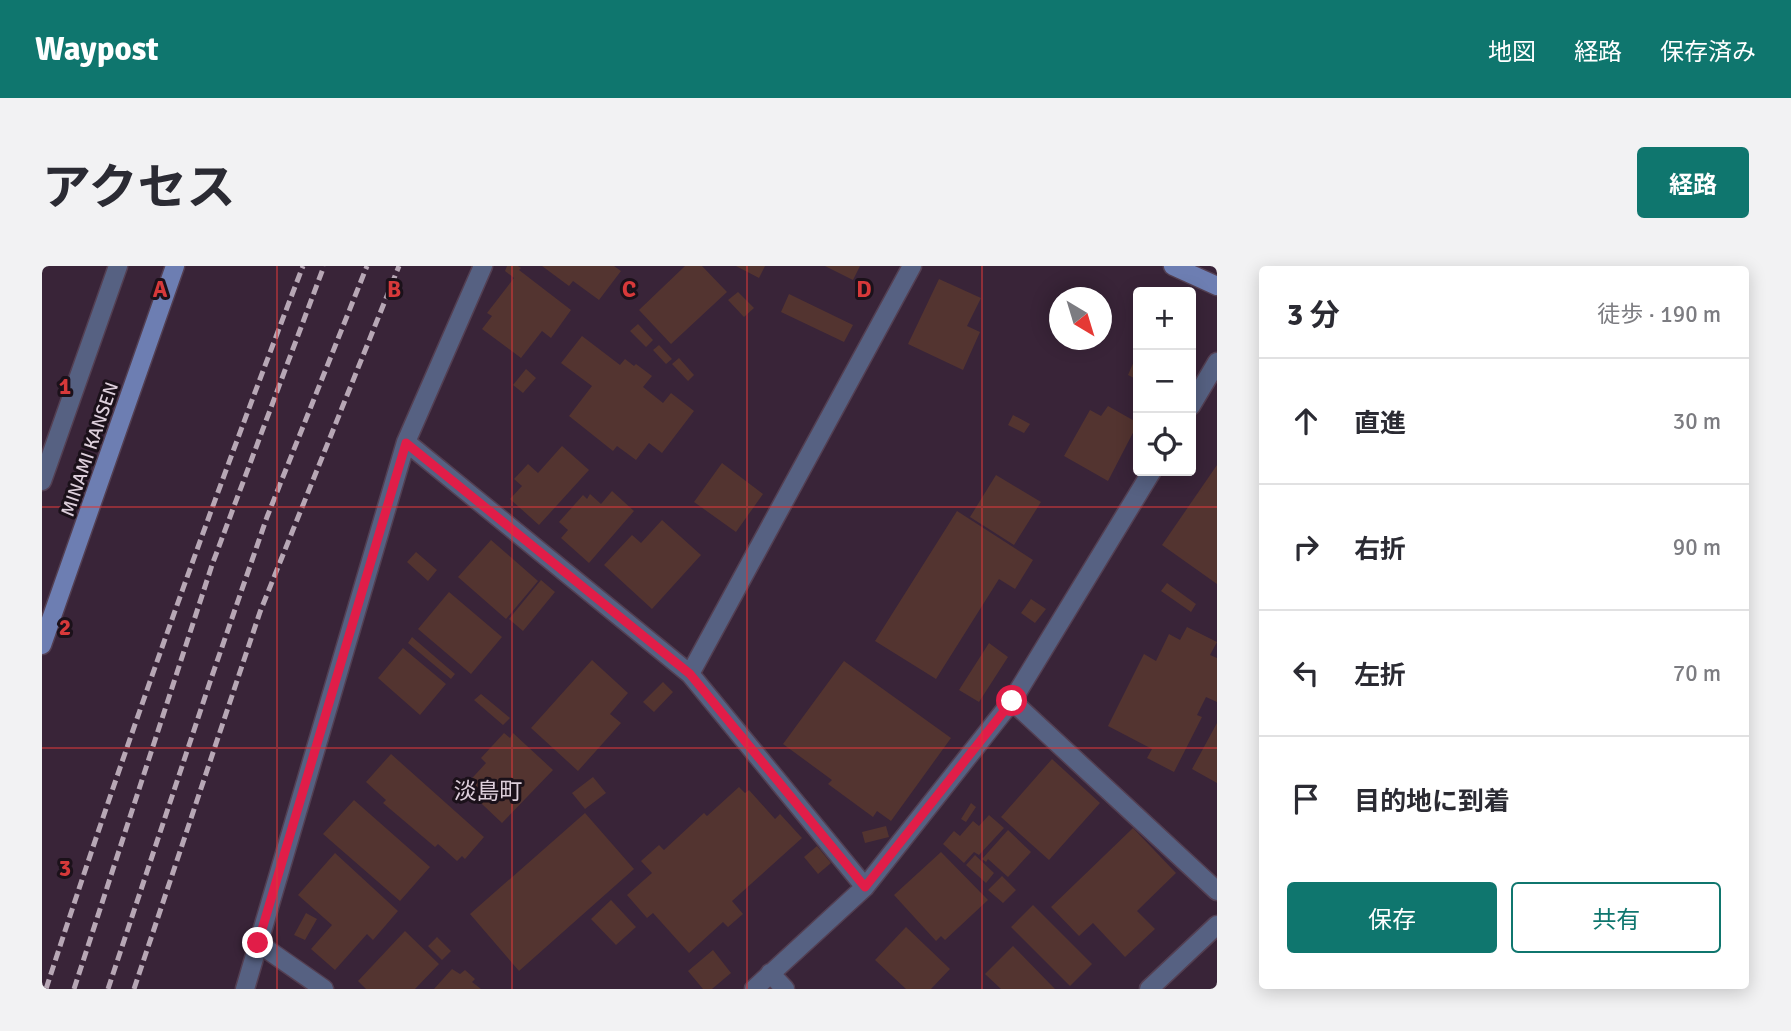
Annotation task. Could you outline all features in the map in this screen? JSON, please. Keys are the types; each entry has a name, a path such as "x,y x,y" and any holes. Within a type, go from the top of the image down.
{"main road":[{"name":"MINAMI KANSEN","path":"42,645 175,266"},
{"path":"1173,266 1217,286"}],"street":[{"path":"42,481 118,266"},
{"path":"245,989 406,443 483,266"},
{"path":"690,674 912,266"},
{"path":"1196,398 1217,362"},
{"path":"406,443 690,674 865,887"},
{"path":"754,989 865,887 1012,701 1149,476"},
{"path":"1012,701 1217,891"},
{"path":"1149,989 1217,925"},
{"path":"258,943 324,989"},
{"path":"769,973 785,989"}],"building":[{"path":"507,266 521,268 519,270 571,310 551,338 542,331 521,358 482,329 492,316 487,313 514,278 505,271"},
{"path":"542,266 614,266 621,271 599,300 573,281 569,286"},
{"path":"685,266 702,266 727,292 671,344 639,310"},
{"path":"736,266 765,266 759,278"},
{"path":"825,266 860,266 853,280"},
{"path":"939,279 981,298 967,326 980,332 963,370 908,344"},
{"path":"738,292 754,308 744,317 728,300"},
{"path":"789,294 853,325 844,342 781,312"},
{"path":"638,324 653,340 646,347 630,331"},
{"path":"582,336 620,365 625,359 652,376 643,387 663,403 671,393 694,411 662,453 649,443 636,460 617,446 613,451 569,416 592,386 561,363"},
{"path":"659,345 672,359 666,364 653,350"},
{"path":"679,358 694,375 688,381 672,364"},
{"path":"1133,364 1133,378 1128,375"},
{"path":"526,369 536,378 523,393 513,385"},
{"path":"1108,406 1133,420 1133,433 1108,481 1064,456 1090,410 1101,416"},
{"path":"1013,415 1030,424 1024,433 1008,425"},
{"path":"562,446 589,470 539,525 510,499 522,486 514,479 528,464 538,473"},
{"path":"722,463 763,494 736,532 694,502"},
{"path":"1217,465 1217,584 1162,545"},
{"path":"996,475 1041,502 1014,545 970,517"},
{"path":"612,491 634,511 589,563 561,538 568,530 559,522 583,495 587,499 590,494 601,504"},
{"path":"957,511 1033,560 1015,589 999,579 936,679 875,641"},
{"path":"662,520 701,555 652,609 604,565 632,535 641,543"},
{"path":"491,540 538,581 506,619 458,577"},
{"path":"416,552 437,570 428,581 407,562"},
{"path":"541,580 555,592 523,631 509,619"},
{"path":"1167,583 1196,604 1191,612 1161,591"},
{"path":"449,592 502,637 471,674 418,629"},
{"path":"1031,599 1046,609 1035,623 1021,613"},
{"path":"1187,627 1217,642 1210,655 1217,658 1217,702 1206,697 1197,715 1202,717 1174,772 1147,758 1152,749 1108,726 1144,654 1156,661 1169,634 1180,640"},
{"path":"412,637 455,674 451,679 408,643"},
{"path":"989,643 1008,657 979,702 959,690"},
{"path":"403,648 446,684 420,715 378,678"},
{"path":"592,660 628,693 610,714 621,723 578,771 531,728"},
{"path":"844,661 951,738 891,821 877,811 873,817 828,784 832,780 783,744"},
{"path":"663,682 673,692 654,712 643,702"},
{"path":"481,694 510,718 503,725 474,700"},
{"path":"1217,723 1217,783 1192,769"},
{"path":"504,733 510,738 513,733 553,770 502,823 464,787 486,763 481,758"},
{"path":"391,754 484,837 465,859 462,856 457,861 438,844 435,847 383,803 386,800 366,782"},
{"path":"1052,759 1100,803 1049,860 1001,817"},
{"path":"593,777 606,793 585,809 572,793"},
{"path":"739,787 745,793 749,790 775,819 780,814 802,838 732,901 743,914 728,927 723,922 689,953 653,913 647,918 627,895 652,873 641,861 659,845 664,850 704,813 707,816"},
{"path":"354,800 430,867 400,901 323,834"},
{"path":"971,803 976,807 966,822 961,819"},
{"path":"585,813 634,869 519,971 470,914"},
{"path":"989,815 1004,828 979,855 974,852 964,863 943,844 954,831 960,836 973,821 979,826"},
{"path":"886,826 889,837 865,843 862,832"},
{"path":"1133,828 1176,873 1137,911 1155,929 1125,957 1093,923 1079,936 1051,907"},
{"path":"1008,830 1031,852 1008,877 988,859 986,862 982,859"},
{"path":"817,846 831,863 818,874 804,857"},
{"path":"941,852 988,900 945,940 941,936 936,941 894,895"},
{"path":"335,853 398,911 373,940 367,934 335,970 311,949 332,925 298,895"},
{"path":"975,855 994,873 986,883 966,865"},
{"path":"1002,876 1016,890 1003,903 988,890"},
{"path":"611,900 636,927 616,945 591,919"},
{"path":"1033,905 1092,964 1070,986 1011,927"},
{"path":"306,913 317,919 305,940 294,935"},
{"path":"906,927 950,969 931,989 906,989 875,960"},
{"path":"405,931 439,964 415,989 366,989 358,981"},
{"path":"437,937 451,951 442,960 428,946"},
{"path":"1013,946 1055,989 1001,989 985,974"},
{"path":"713,950 731,973 712,989 703,989 688,971"},
{"path":"452,969 460,974 465,970 475,979 472,982 481,989 434,989"}],"railway":[{"path":"46,989 170,626 303,266"},
{"path":"74,989 212,565 324,266"},
{"path":"108,989 267,517 367,266"},
{"path":"134,989 260,612 399,266"}],"district":[{"name":"淡島町","path":"488,791"}],"route":[{"path":"258,943 406,443 690,674 865,887 1012,701"}]}
